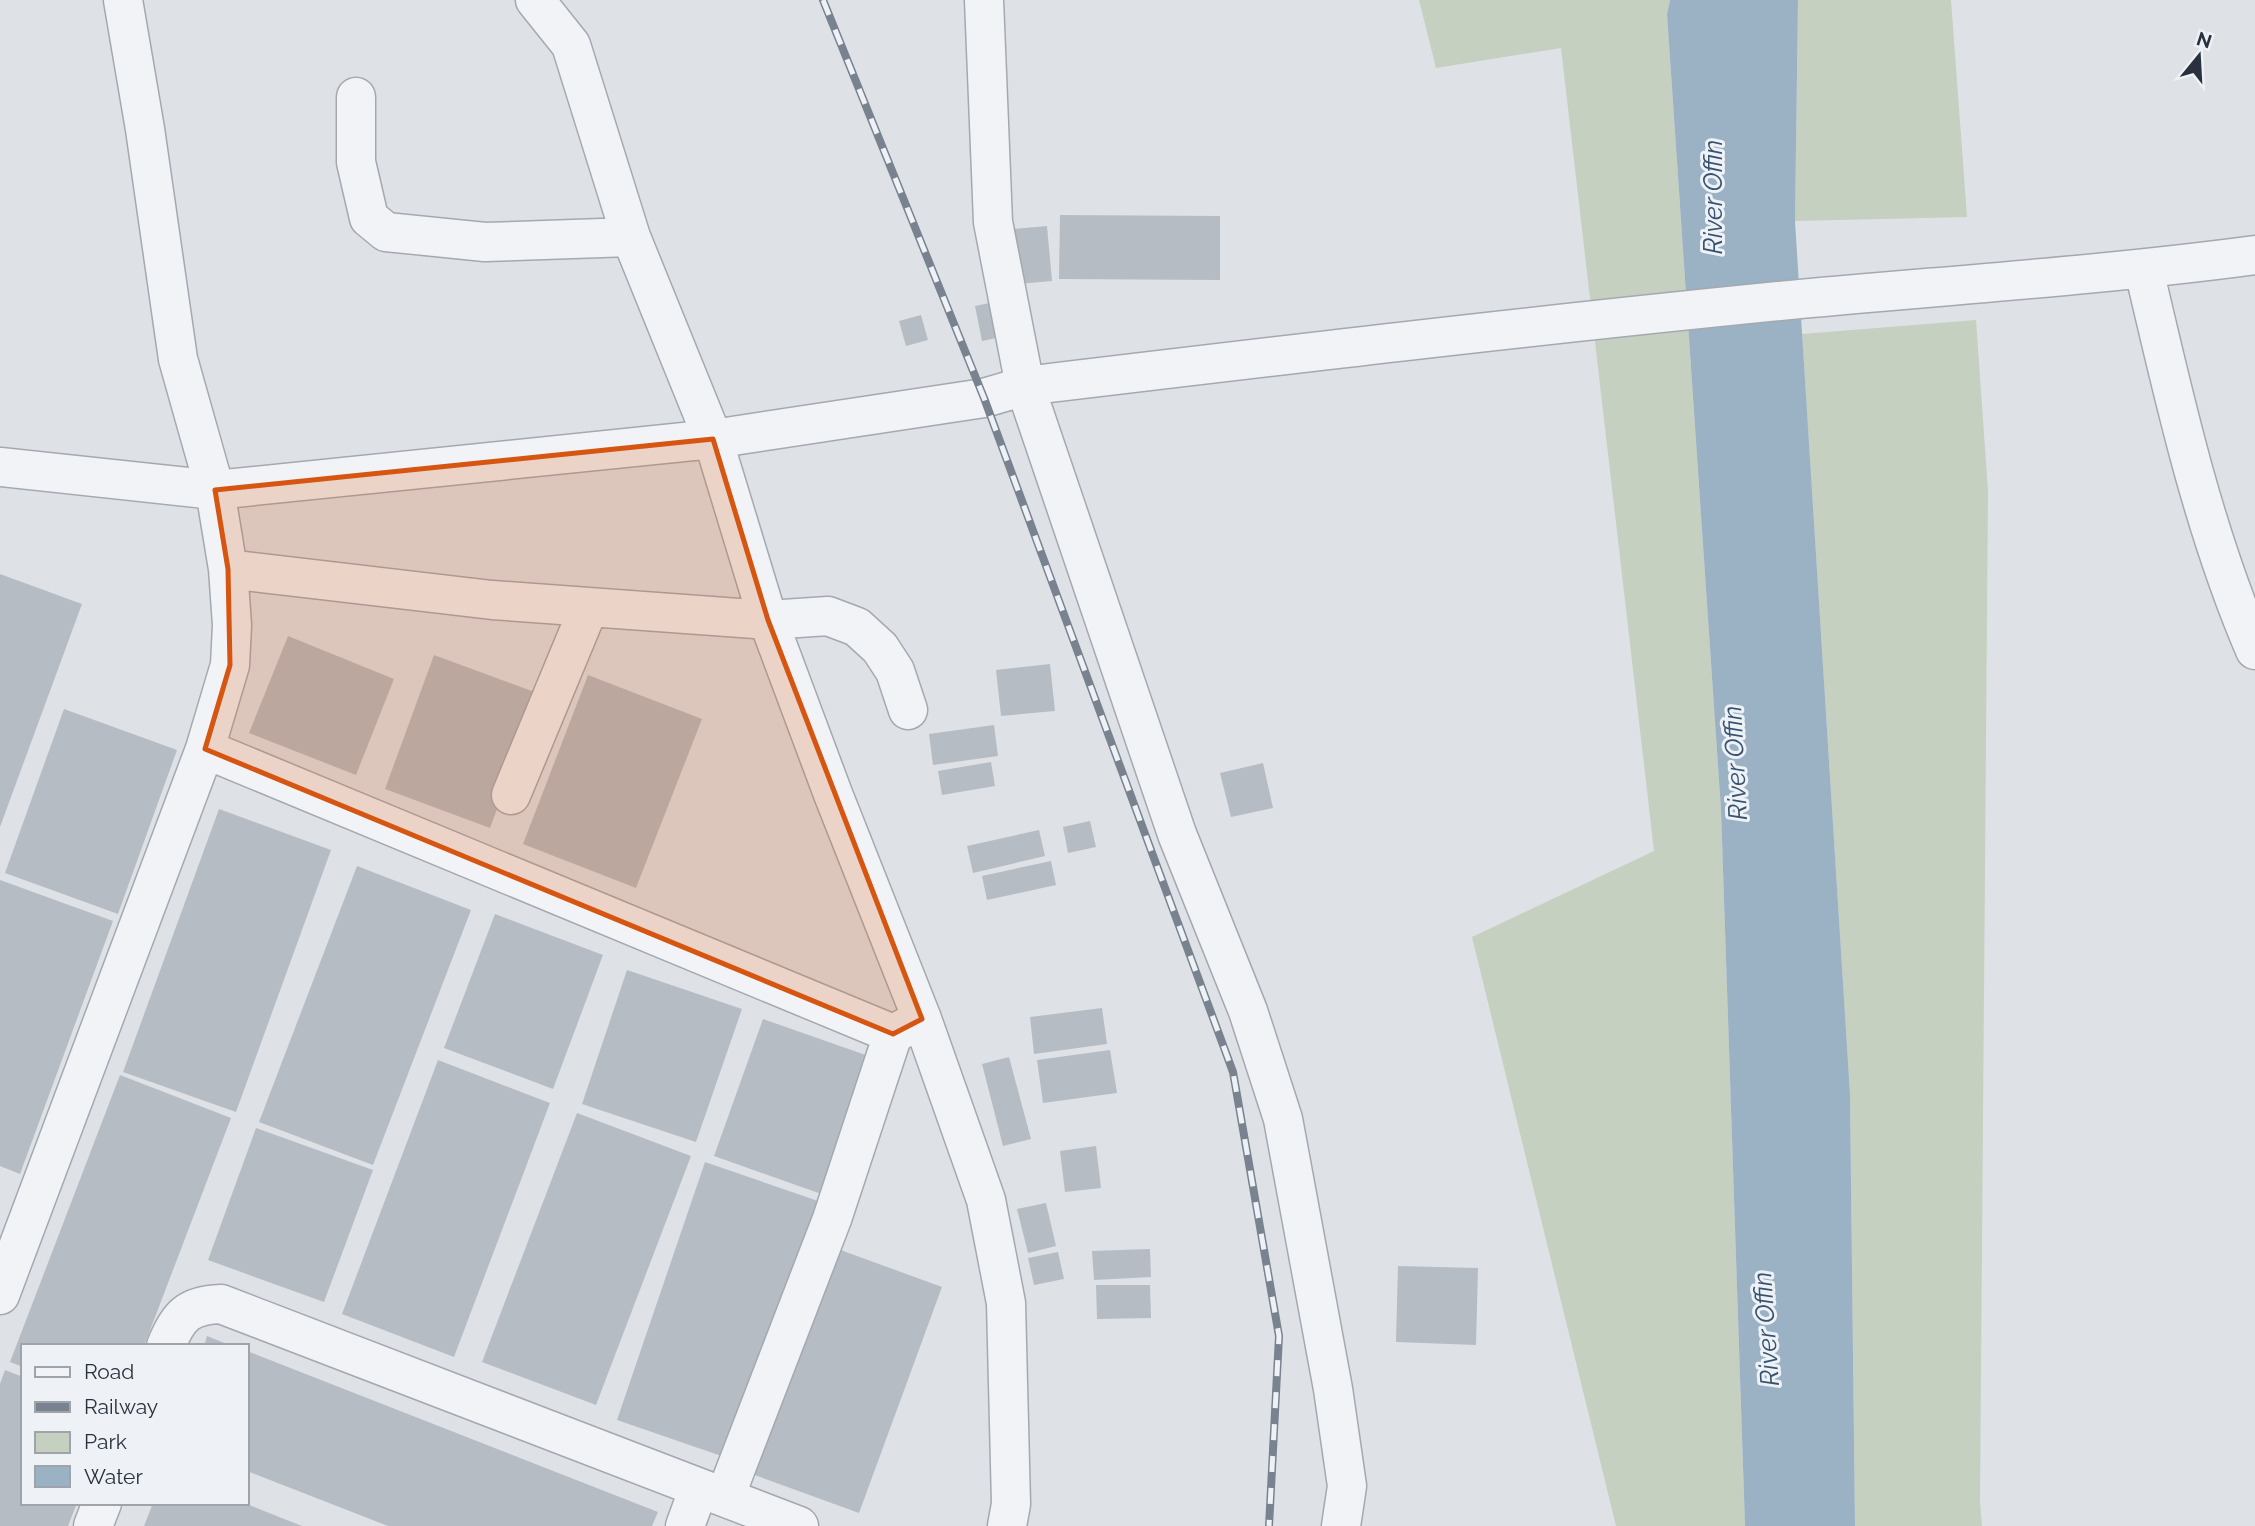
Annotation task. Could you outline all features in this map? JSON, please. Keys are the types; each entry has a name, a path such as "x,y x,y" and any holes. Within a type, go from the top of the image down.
{"street":[{"path":"4,1274 205,749 230,665 232,625 228,569 215,490 178,359 145,129 123,0"},
{"path":"535,0 571,45 631,237 713,439 768,620 833,794 907,1026 986,1200 1006,1303 1011,1504 1007,1526"},
{"path":"984,0 993,222 1025,386 1177,834 1248,1011 1283,1119 1333,1389 1347,1486 1341,1526"},
{"path":"356,97 356,162 369,218 386,232 485,242 631,237"},
{"path":"0,467 215,490 713,439 984,398 1025,386 1528,326 1898,289 2144,270 2255,255"},
{"path":"2144,270 2181,427 2238,611 2255,650"},
{"path":"228,569 492,600 768,620 828,616 857,627 880,648 895,671 908,710"},
{"path":"511,795 589,607"},
{"path":"205,749 907,1026"},
{"path":"685,1526 712,1493 832,1219 907,1026"},
{"path":"167,1344 173,1328 189,1310 201,1304 220,1304 799,1526"},
{"path":"93,1526 101,1505"}],"highlighted area":[{"path":"713,439 768,620 922,1019 893,1034 205,749 230,665 228,569 215,490"}],"green space":[{"path":"1419,0 1670,0 1667,14 1721,810 1745,1526 1616,1526 1472,937 1654,851 1561,48 1436,68"},
{"path":"1798,0 1951,0 1967,217 1795,221"},
{"path":"1976,320 1988,491 1980,1501 1982,1526 1855,1526 1850,1094 1802,334"}],"water":[{"name":"River Offin","path":"1670,0 1798,0 1795,221 1850,1094 1855,1526 1745,1526 1721,810 1667,14"}],"building":[{"path":"1060,215 1220,216 1220,280 1059,279"},
{"path":"1047,226 1052,281 1018,284 1013,229"},
{"path":"999,301 1006,336 982,341 975,306"},
{"path":"921,315 928,340 906,346 899,321"},
{"path":"0,574 82,604 0,827"},
{"path":"288,636 394,679 356,775 249,733"},
{"path":"434,655 540,694 490,828 385,789"},
{"path":"1050,664 1055,711 1001,716 996,670"},
{"path":"588,675 702,719 636,888 523,844"},
{"path":"64,709 177,750 118,914 5,873"},
{"path":"994,725 998,756 933,765 929,734"},
{"path":"991,762 995,786 942,795 938,771"},
{"path":"1263,763 1273,808 1231,817 1220,773"},
{"path":"219,809 331,850 236,1112 123,1072"},
{"path":"1090,821 1096,847 1068,853 1063,827"},
{"path":"1039,830 1045,856 973,873 967,846"},
{"path":"1051,861 1056,885 987,900 982,876"},
{"path":"357,866 471,910 373,1165 259,1122"},
{"path":"0,880 113,921 20,1174 0,1166"},
{"path":"495,914 603,955 553,1089 444,1048"},
{"path":"627,970 742,1009 696,1142 582,1104"},
{"path":"1102,1008 1107,1044 1034,1054 1030,1017"},
{"path":"763,1019 877,1059 827,1196 714,1156"},
{"path":"1110,1050 1117,1093 1043,1103 1037,1060"},
{"path":"1009,1057 1031,1139 1003,1146 982,1064"},
{"path":"438,1060 550,1103 454,1357 342,1314"},
{"path":"120,1075 231,1118 145,1344 21,1344 21,1366 10,1362"},
{"path":"577,1113 691,1156 596,1405 482,1362"},
{"path":"256,1128 373,1170 324,1302 208,1260"},
{"path":"1096,1146 1101,1188 1065,1192 1060,1151"},
{"path":"705,1162 821,1202 733,1460 617,1420"},
{"path":"1046,1203 1056,1246 1028,1253 1017,1209"},
{"path":"835,1248 942,1287 859,1513 752,1474"},
{"path":"1150,1249 1151,1277 1094,1280 1092,1251"},
{"path":"1058,1252 1064,1279 1034,1285 1028,1258"},
{"path":"1398,1266 1478,1268 1476,1345 1396,1342"},
{"path":"1096,1285 1150,1285 1151,1318 1097,1319"},
{"path":"207,1336 227,1344 205,1344"},
{"path":"248,1351 658,1512 652,1526 388,1526 248,1471"},
{"path":"5,1370 21,1376 21,1505 76,1505 68,1526 0,1526 0,1384"},
{"path":"152,1505 248,1505 302,1526 144,1526"}],"railway":[{"path":"823,0 984,398 1233,1072 1279,1336 1269,1526"}]}
